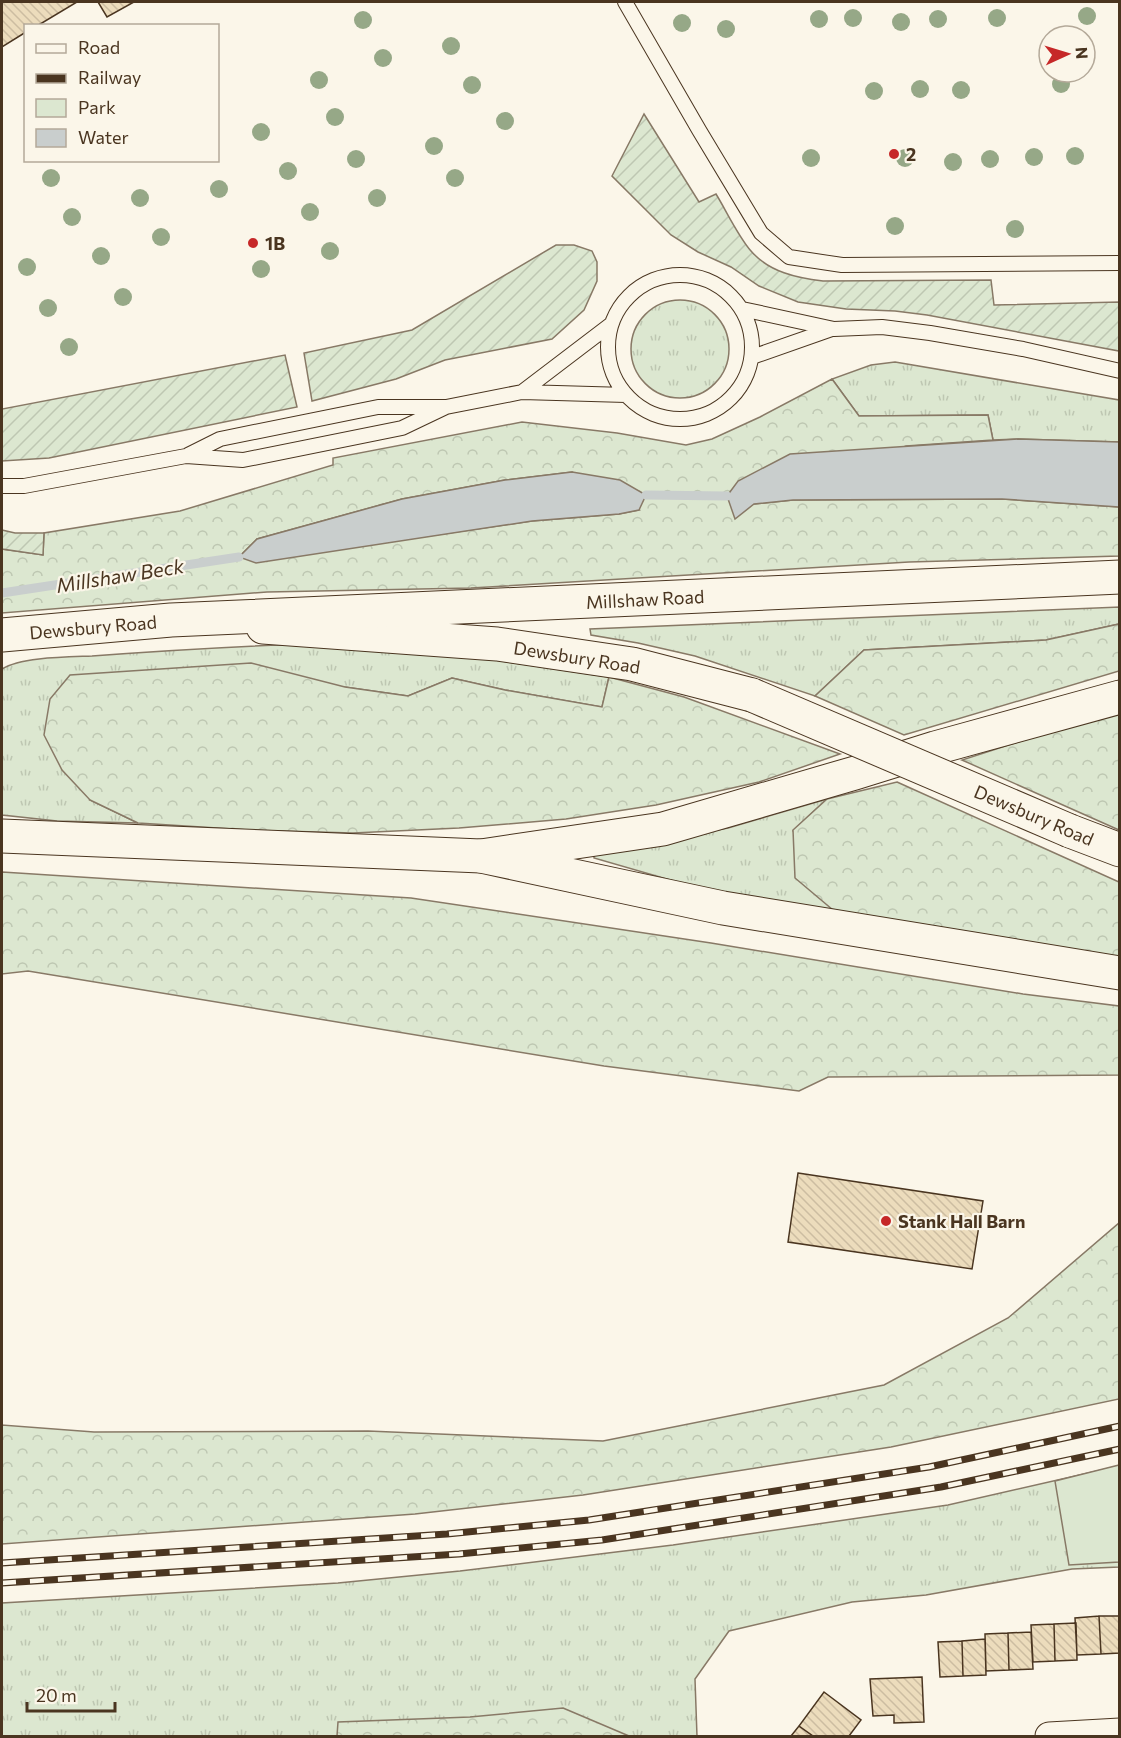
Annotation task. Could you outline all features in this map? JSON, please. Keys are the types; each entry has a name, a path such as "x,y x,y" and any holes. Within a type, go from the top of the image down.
{"main road":[{"name":"Millshaw Road","path":"171,621 1119,577"},
{"name":"Dewsbury Road","path":"2,635 171,621 497,644 632,664 752,695 1119,850"},
{"path":"481,856 663,829 935,748 1119,697"},
{"path":"2,836 481,856 723,908 1119,973"}],"street":[{"path":"1049,1737 1119,1732"}],"lane":[{"path":"625,2 761,233 789,257 842,264 1119,263"},
{"path":"682,274 705,278 727,291 742,309 751,332 752,357 748,372 740,387 726,402 713,411 698,417 683,419 655,415 642,409 626,395 613,375 607,350 610,326 622,303 638,287 658,277 682,274"},
{"path":"742,309 834,329 882,327 1023,348 1119,370"},
{"path":"522,392 610,326"},
{"path":"752,357 834,329"},
{"path":"186,456 220,439 378,407 446,407 522,392 626,395"},
{"path":"2,486 24,486 186,456 243,460 402,428 446,407"}],"green space":[{"path":"644,114 699,202 716,194 746,245 758,258 775,269 794,276 823,281 991,280 994,305 1119,302 1119,351 927,315 846,309 798,302 759,286 731,267 698,252 671,235 612,176"},
{"path":"556,245 574,245 592,251 597,262 597,281 584,310 552,339 445,360 396,379 312,401 304,353 412,330"},
{"path":"680,300 699,304 715,314 725,330 729,349 725,368 715,384 699,394 680,398 661,394 645,384 635,368 631,349 635,330 645,314 661,304"},
{"path":"285,355 297,407 49,458 2,461 2,409"},
{"path":"895,362 1119,400 1119,442 993,440 988,415 859,416 832,379 871,365"},
{"path":"832,379 859,416 988,415 993,440 906,446 754,504 793,500 1002,499 1119,507 1119,556 909,562 471,588 267,592 2,613 2,549 43,555 44,533 180,511 333,465 333,458 522,422 617,433 686,445 712,439","holes":["572,472 639,510 619,514 532,521 421,537 239,557 257,539 402,499 505,480"]},
{"path":"2,530 15,533 44,533 43,555 2,549"},
{"path":"1120,607 1119,624 1046,640 864,650 815,696 695,656 591,635 590,629"},
{"path":"1119,624 1119,671 904,735 815,696 864,650 1046,640"},
{"path":"323,643 395,645 609,677 602,707 452,678 408,696 345,687 90,800 138,823 57,821 2,815 2,669 21,662 45,658"},
{"path":"251,663 345,687 408,696 452,678 602,707 609,677 684,697 840,754 759,782 656,805 566,819 459,828 353,833 249,830 138,823 90,800 62,770 44,735 50,699 70,675"},
{"path":"1119,710 1119,830 962,760 1102,715"},
{"path":"897,782 1119,882 1119,958 839,915 795,878 793,830 827,799"},
{"path":"827,799 793,831 839,915 722,895 594,858 594,853 728,828"},
{"path":"2,872 411,898 711,943 1023,994 1119,1006 1119,1075 828,1077 799,1091 604,1066 28,971 2,974"},
{"path":"1119,1223 1119,1399 891,1447 583,1495 415,1514 2,1544 2,1425 94,1432 368,1431 603,1441 884,1385 1008,1318"},
{"path":"1119,1465 1119,1562 1069,1565 1055,1481"},
{"path":"1119,1466 1119,1567 1072,1569 926,1595 852,1602 729,1631 695,1679 697,1736 2,1736 2,1603 338,1583 460,1571 673,1545 948,1505"},
{"path":"563,1708 629,1736 337,1736 338,1722 470,1717"}],"water":[{"path":"1018,439 1119,442 1119,507 1002,499 793,500 754,504 735,519 727,496 738,481 790,454"},
{"path":"572,472 620,480 646,495 639,510 619,514 532,521 256,563 239,557 257,539 402,499 505,480"}],"building":[{"path":"2,2 77,2 40,24 24,24 24,33 2,47"},
{"path":"98,2 134,2 107,17"},
{"name":"Stank Hall Barn","path":"798,1173 983,1201 972,1269 788,1242"},
{"path":"1099,1616 1120,1616 1120,1653 1101,1654"},
{"path":"1099,1616 1101,1654 1077,1655 1075,1618"},
{"path":"1076,1623 1077,1660 1055,1661 1054,1624"},
{"path":"1054,1624 1055,1661 1033,1662 1031,1625"},
{"path":"1031,1632 1033,1669 1009,1670 1008,1633"},
{"path":"1008,1633 1009,1670 986,1671 985,1634"},
{"path":"985,1639 986,1675 963,1676 962,1641"},
{"path":"962,1641 963,1676 940,1677 938,1642"},
{"path":"922,1677 924,1722 894,1723 894,1715 873,1716 870,1679"},
{"path":"824,1692 861,1720 849,1736 813,1736 799,1726"},
{"path":"799,1726 813,1736 791,1736"}],"waterway":[{"name":"Millshaw Beck","path":"646,495 727,496"},
{"name":"Millshaw Beck","path":"2,593 239,557"}],"railway":[{"path":"2,1563 447,1534 589,1520 929,1467 1120,1426"},
{"path":"2,1583 459,1554 602,1540 941,1487 1120,1449"}],"place":[{"name":"2","path":"894,154"},
{"name":"1B","path":"253,243"},
{"name":"Stank Hall Barn","path":"886,1221"}]}
